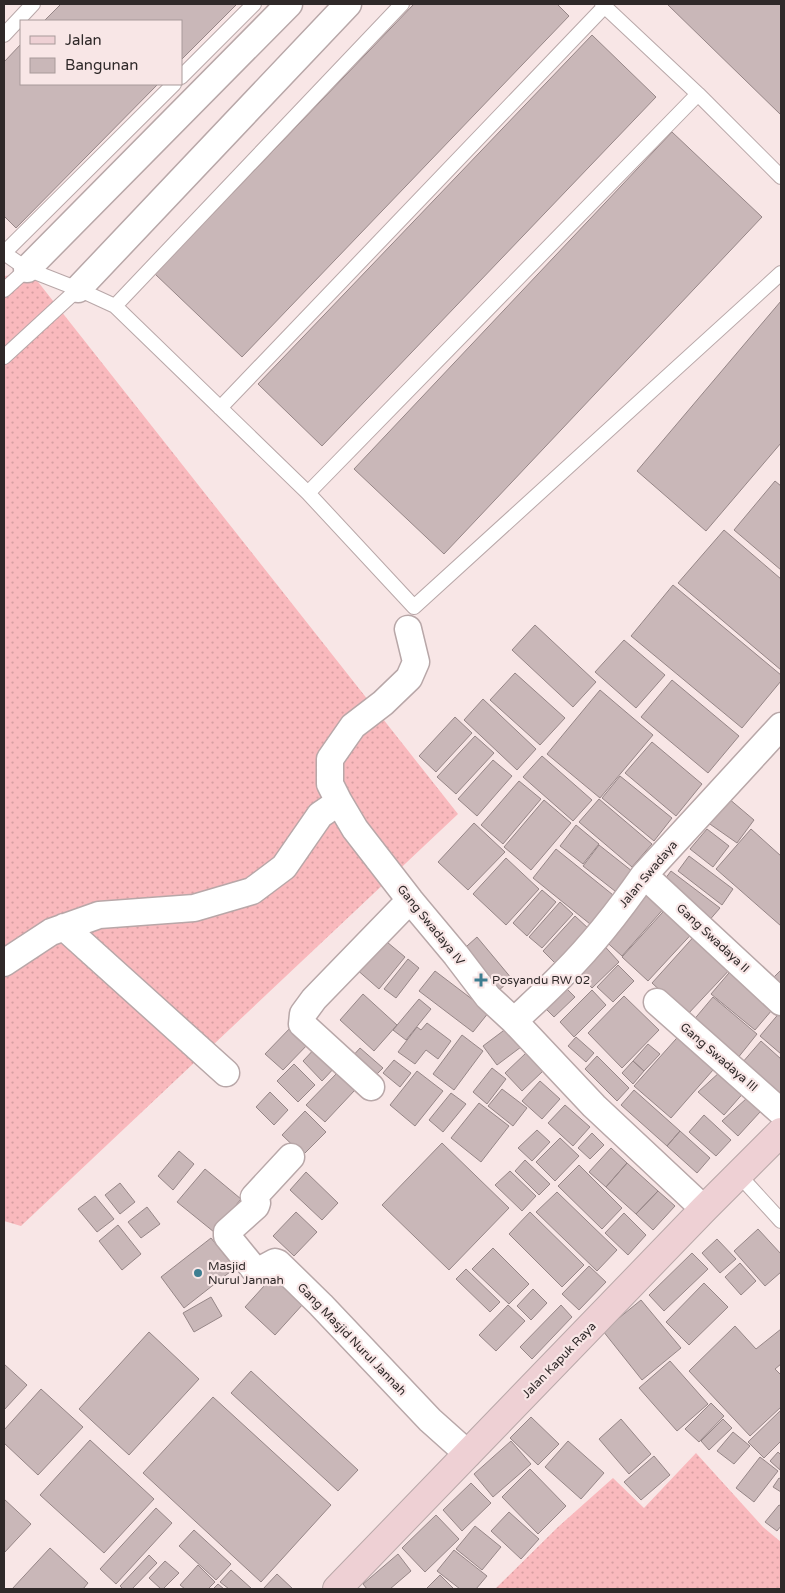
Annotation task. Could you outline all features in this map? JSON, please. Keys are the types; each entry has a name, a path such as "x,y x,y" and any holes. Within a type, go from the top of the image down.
{"main road":[{"name":"Jalan Kapuk Raya","path":"337,1589 738,1174 781,1132"}],"street":[{"path":"27,269 289,4"},
{"path":"78,289 348,4"},
{"name":"Gang Swadaya IV","path":"411,618 416,662 409,678 383,704 353,726 330,759 330,784 338,802 355,829 488,997 514,1021 594,1106 704,1209"},
{"name":"Jalan Swadaya","path":"514,1021 565,972 602,929 644,875 781,726"},
{"path":"4,963 51,932 99,915 194,908 252,891 284,867 320,815 338,802"},
{"name":"Gang Swadaya II","path":"644,875 781,1002"},
{"path":"371,1087 302,1024 303,1014 314,999 410,900"},
{"path":"64,927 226,1074"},
{"name":"Gang Swadaya III","path":"657,1002 781,1112"},
{"name":"Gang Masjid Nurul Jannah","path":"291,1157 254,1197 257,1203 256,1206 227,1232 227,1236 254,1269 258,1271 275,1262 278,1263 321,1305 430,1420 468,1454"}],"lane":[{"path":"4,35 33,4"},
{"path":"182,76 254,4"},
{"path":"115,306 402,4"},
{"path":"220,408 604,5 698,94 781,177"},
{"path":"173,85 4,253 27,269 115,306 308,493 411,618 781,273"},
{"path":"308,493 698,94"},
{"path":"4,290 27,269"},
{"path":"4,357 78,289"},
{"path":"738,1174 781,1221"}],"shaded area":[{"path":"31,273 458,814 21,1226 4,1221 4,276"},
{"path":"696,1453 763,1527 781,1542 781,1589 495,1589 558,1527 613,1478 644,1508"}],"building":[{"path":"61,4 237,4 182,59 182,20 45,20"},
{"path":"414,4 557,4 569,16 242,357 155,274"},
{"path":"667,4 781,4 781,115"},
{"path":"592,35 656,97 322,446 258,384"},
{"path":"20,45 20,85 157,85 16,228 4,216 4,62"},
{"path":"672,132 762,217 444,554 354,469"},
{"path":"781,301 781,443 706,531 637,471"},
{"path":"775,481 781,486 781,570 734,530"},
{"path":"724,530 781,579 781,670 678,583"},
{"path":"673,585 781,675 781,681 742,728 631,636"},
{"path":"535,625 596,682 573,707 512,650"},
{"path":"624,640 665,675 636,708 595,672"},
{"path":"515,673 565,718 540,745 490,700"},
{"path":"672,680 739,736 708,773 641,717"},
{"path":"600,690 653,735 600,798 547,754"},
{"path":"483,699 536,749 517,770 464,720"},
{"path":"455,717 472,733 436,772 419,756"},
{"path":"475,736 494,753 456,794 437,777"},
{"path":"652,742 702,784 676,816 625,773"},
{"path":"542,756 592,800 573,821 523,777"},
{"path":"493,760 512,776 477,816 458,799"},
{"path":"620,776 672,818 654,841 602,798"},
{"path":"519,781 541,799 503,844 481,825"},
{"path":"728,798 754,820 737,843 707,822"},
{"path":"599,799 652,844 632,867 579,822"},
{"path":"544,800 571,823 531,870 504,847"},
{"path":"474,823 505,852 468,890 438,862"},
{"path":"576,825 599,844 583,864 560,846"},
{"path":"707,829 729,846 713,867 690,849"},
{"path":"751,829 781,856 781,926 716,869"},
{"path":"599,845 637,875 620,895 583,866"},
{"path":"556,849 618,899 595,928 533,878"},
{"path":"689,856 733,889 722,905 678,871"},
{"path":"506,858 539,889 506,925 473,894"},
{"path":"671,871 720,908 707,923 659,887"},
{"path":"646,888 666,906 622,956 601,937"},
{"path":"542,890 556,902 527,936 513,923"},
{"path":"560,902 573,914 542,948 529,937"},
{"path":"671,903 698,927 648,981 622,957"},
{"path":"575,916 589,929 557,965 543,951"},
{"path":"698,932 734,965 687,1015 652,983"},
{"path":"381,937 405,957 379,989 355,968"},
{"path":"477,937 512,979 492,996 457,955"},
{"path":"599,940 619,962 592,988 571,966"},
{"path":"408,959 419,968 396,998 384,989"},
{"path":"618,965 634,981 613,1002 597,987"},
{"path":"734,967 778,1003 755,1030 711,994"},
{"path":"781,970 781,986 773,978"},
{"path":"435,971 489,1012 473,1032 419,991"},
{"path":"560,982 575,997 554,1017 539,1002"},
{"path":"592,990 606,1005 574,1037 560,1022"},
{"path":"363,994 397,1025 374,1051 340,1020"},
{"path":"624,996 659,1030 622,1068 588,1033"},
{"path":"713,997 757,1034 737,1059 692,1022"},
{"path":"419,999 431,1009 406,1040 393,1030"},
{"path":"781,1011 781,1054 760,1036"},
{"path":"427,1023 451,1041 438,1059 426,1050 415,1064 398,1052 417,1027 421,1030"},
{"path":"293,1025 311,1041 283,1070 265,1054"},
{"path":"507,1028 521,1047 497,1065 483,1046"},
{"path":"684,1030 720,1062 671,1118 634,1086"},
{"path":"462,1035 483,1051 454,1090 433,1074"},
{"path":"576,1037 594,1053 586,1062 568,1046"},
{"path":"761,1041 781,1059 781,1097 742,1063"},
{"path":"648,1044 660,1054 644,1071 633,1061"},
{"path":"318,1045 337,1065 322,1081 303,1061"},
{"path":"360,1048 383,1068 373,1078 351,1058"},
{"path":"526,1053 543,1071 522,1091 505,1073"},
{"path":"597,1056 629,1088 617,1101 585,1069"},
{"path":"394,1060 411,1073 400,1087 383,1073"},
{"path":"633,1061 644,1071 633,1084 622,1073"},
{"path":"294,1064 315,1085 298,1102 277,1081"},
{"path":"492,1068 506,1079 487,1104 473,1092"},
{"path":"417,1071 443,1091 415,1126 390,1105"},
{"path":"721,1071 746,1090 724,1115 698,1092"},
{"path":"337,1073 355,1090 325,1122 306,1105"},
{"path":"540,1081 560,1099 542,1119 522,1101"},
{"path":"502,1089 527,1108 513,1126 488,1106"},
{"path":"634,1090 680,1131 667,1146 621,1105"},
{"path":"270,1092 288,1110 274,1125 256,1107"},
{"path":"451,1093 466,1104 443,1132 429,1120"},
{"path":"747,1098 760,1112 738,1136 722,1121"},
{"path":"479,1103 509,1126 481,1162 451,1138"},
{"path":"565,1105 590,1127 573,1146 548,1123"},
{"path":"305,1111 326,1132 303,1155 282,1135"},
{"path":"704,1115 731,1140 716,1156 689,1132"},
{"path":"537,1130 550,1142 532,1161 518,1148"},
{"path":"680,1131 710,1158 697,1173 667,1146"},
{"path":"592,1133 604,1145 590,1159 578,1148"},
{"path":"560,1138 579,1156 555,1181 536,1162"},
{"path":"442,1143 509,1208 449,1270 382,1205"},
{"path":"611,1148 627,1163 606,1187 589,1172"},
{"path":"179,1151 194,1164 173,1190 158,1176"},
{"path":"525,1160 550,1184 539,1195 515,1171"},
{"path":"627,1163 658,1191 636,1214 606,1187"},
{"path":"579,1165 622,1208 602,1229 558,1186"},
{"path":"205,1169 241,1199 214,1232 177,1202"},
{"path":"510,1171 536,1196 522,1211 495,1185"},
{"path":"306,1172 338,1203 322,1220 290,1190"},
{"path":"120,1183 135,1202 120,1214 105,1195"},
{"path":"658,1191 675,1206 653,1230 636,1214"},
{"path":"557,1192 617,1250 597,1271 536,1212"},
{"path":"95,1196 114,1219 97,1232 78,1209"},
{"path":"147,1207 160,1224 141,1238 128,1222"},
{"path":"296,1212 317,1232 294,1256 273,1236"},
{"path":"530,1212 584,1265 562,1287 509,1234"},
{"path":"624,1213 646,1235 628,1255 605,1233"},
{"path":"118,1225 141,1254 122,1270 99,1241"},
{"path":"758,1229 781,1254 781,1272 765,1286 734,1251"},
{"name":"Masjid Nurul Jannah","path":"211,1238 235,1268 184,1308 161,1277"},
{"path":"717,1239 736,1259 720,1273 702,1253"},
{"path":"493,1248 529,1284 509,1304 472,1269"},
{"path":"692,1253 708,1269 664,1311 649,1295"},
{"path":"740,1263 756,1281 741,1295 725,1277"},
{"path":"589,1266 606,1282 579,1310 562,1294"},
{"path":"466,1269 500,1302 490,1312 456,1279"},
{"path":"274,1275 304,1303 275,1335 245,1307"},
{"path":"704,1283 728,1307 689,1345 666,1322"},
{"path":"533,1289 547,1303 531,1320 517,1306"},
{"path":"211,1297 222,1316 194,1332 183,1313"},
{"path":"641,1300 681,1348 642,1380 603,1331"},
{"path":"508,1305 525,1321 496,1351 479,1335"},
{"path":"561,1305 572,1317 532,1359 520,1347"},
{"path":"735,1326 756,1349 781,1329 781,1364 775,1369 781,1375 781,1407 750,1436 689,1371"},
{"path":"149,1332 199,1379 129,1455 79,1409"},
{"path":"670,1361 708,1404 677,1431 639,1388"},
{"path":"4,1364 27,1385 4,1410"},
{"path":"251,1371 358,1470 338,1491 231,1393"},
{"path":"41,1389 83,1427 38,1475 4,1443 4,1430"},
{"path":"213,1397 331,1505 261,1582 143,1473"},
{"path":"711,1403 724,1416 699,1442 685,1429"},
{"path":"781,1410 781,1441 764,1458 748,1442"},
{"path":"531,1417 559,1444 538,1465 510,1438"},
{"path":"621,1419 651,1454 629,1474 599,1439"},
{"path":"723,1419 732,1428 709,1450 701,1441"},
{"path":"733,1432 750,1446 734,1464 717,1451"},
{"path":"90,1440 154,1499 104,1553 40,1495"},
{"path":"511,1441 531,1464 493,1497 474,1474"},
{"path":"568,1441 604,1473 581,1499 545,1467"},
{"path":"778,1452 781,1455 780,1470 770,1461"},
{"path":"654,1456 670,1475 641,1500 624,1482"},
{"path":"760,1457 778,1471 754,1502 736,1488"},
{"path":"530,1469 566,1506 538,1534 502,1497"},
{"path":"779,1478 781,1479 781,1492 773,1487"},
{"path":"471,1483 491,1503 462,1531 443,1510"},
{"path":"4,1499 31,1524 4,1553"},
{"path":"779,1505 781,1506 781,1526 777,1531 765,1522"},
{"path":"156,1508 172,1523 116,1584 100,1569"},
{"path":"509,1512 539,1539 521,1559 491,1531"},
{"path":"436,1515 459,1539 425,1572 402,1548"},
{"path":"475,1526 501,1547 482,1570 456,1549"},
{"path":"194,1530 231,1564 216,1580 179,1546"},
{"path":"50,1548 88,1583 83,1589 12,1589"},
{"path":"454,1550 487,1576 476,1589 460,1589 437,1571"},
{"path":"398,1554 411,1571 390,1589 367,1589 363,1584"},
{"path":"149,1555 157,1563 132,1589 123,1589 120,1586"},
{"path":"165,1561 179,1573 161,1589 149,1578"},
{"path":"198,1565 215,1582 208,1589 185,1589 180,1585"},
{"path":"231,1570 252,1589 229,1589 220,1582"},
{"path":"277,1574 293,1589 263,1589"},
{"path":"440,1575 454,1589 426,1589"},
{"path":"218,1584 224,1589 213,1589"}],"place":[{"name":"Posyandu RW 02","path":"481,980"},
{"name":"Masjid Nurul Jannah","path":"198,1273"}]}
